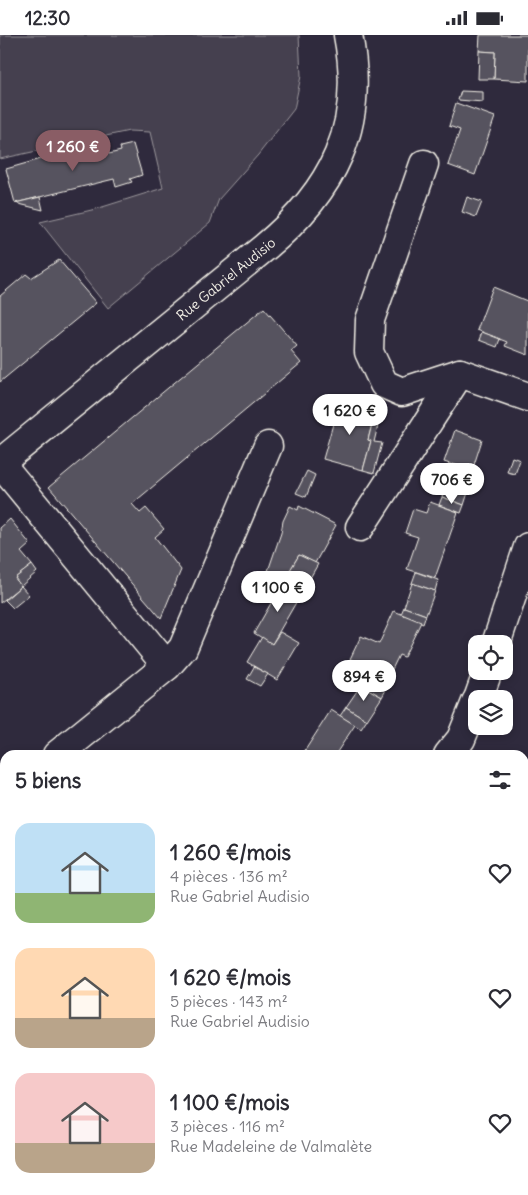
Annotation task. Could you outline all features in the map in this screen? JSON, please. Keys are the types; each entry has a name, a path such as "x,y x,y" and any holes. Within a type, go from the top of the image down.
{"street":[{"name":"Rue Gabriel Audisio","path":"0,463 264,249 288,228 310,204 329,177 350,120 354,83 348,35"},
{"path":"424,164 370,320 369,352 384,384 402,392 460,373 528,397"},
{"path":"360,527 460,373"},
{"path":"64,750 167,666 183,648 268,446"},
{"path":"0,463 167,666"},
{"path":"499,635 528,547"},
{"path":"452,750 461,739 468,722"}],"shaded area":[{"path":"0,35 299,35 301,76 294,109 258,155 219,199 210,223 108,308 40,222 96,209 163,188 150,132 129,131 0,159"}],"building":[{"path":"480,35 528,35 528,81 494,79 495,52 479,51"},
{"path":"479,51 495,52 494,79 478,79"},
{"path":"461,91 483,92 483,102 458,100"},
{"path":"456,103 495,117 475,175 448,165 460,130 449,126"},
{"path":"133,144 142,175 130,179 132,182 116,187 114,179 15,203 6,169 55,155 56,159 106,145 109,154 121,151 120,147"},
{"path":"40,197 43,210 15,203"},
{"path":"467,197 482,202 476,217 462,212"},
{"path":"59,260 96,303 0,382 0,296 26,274 31,278"},
{"path":"493,287 527,301 528,298 528,355 505,346 507,342 477,330"},
{"path":"264,308 297,346 291,351 301,363 132,504 140,513 146,508 164,529 155,537 181,570 161,618 49,487"},
{"path":"482,332 500,339 497,347 479,340"},
{"path":"344,399 367,405 364,417 373,420 368,440 371,441 363,470 323,459 337,410 340,411"},
{"path":"373,420 379,421 374,442 382,443 374,473 363,470 371,441 368,440"},
{"path":"455,430 482,440 472,471 444,462"},
{"path":"512,457 520,460 515,474 507,472"},
{"path":"453,464 475,472 472,480 450,473"},
{"path":"307,471 315,475 306,497 296,493"},
{"path":"450,473 472,480 464,505 442,497"},
{"path":"442,497 464,505 461,513 439,505"},
{"path":"430,502 458,512 435,578 407,569 418,537 405,533 413,509 426,513"},
{"path":"290,506 298,510 299,506 336,525 315,563 299,555 285,579 268,571 281,533 283,521"},
{"path":"10,519 30,544 21,552 32,565 15,578 21,586 0,603 0,528"},
{"path":"299,555 318,564 302,592 283,582"},
{"path":"32,565 37,572 21,586 15,578"},
{"path":"416,572 438,580 435,591 412,583"},
{"path":"283,582 302,592 272,644 254,633"},
{"path":"412,583 435,591 426,615 404,607"},
{"path":"21,586 29,595 13,608 5,600"},
{"path":"404,607 426,615 423,624 401,614"},
{"path":"394,611 421,622 404,657 399,655 383,688 357,675 362,665 350,659 361,636 379,644"},
{"path":"280,632 299,643 277,680 247,662 262,637 272,644"},
{"path":"254,667 268,674 260,686 247,679"},
{"path":"364,679 387,688 382,697 361,685"},
{"path":"361,685 382,697 367,720 346,707"},
{"path":"346,707 367,720 361,729 340,716"},
{"path":"331,710 355,725 338,750 305,750"}]}
